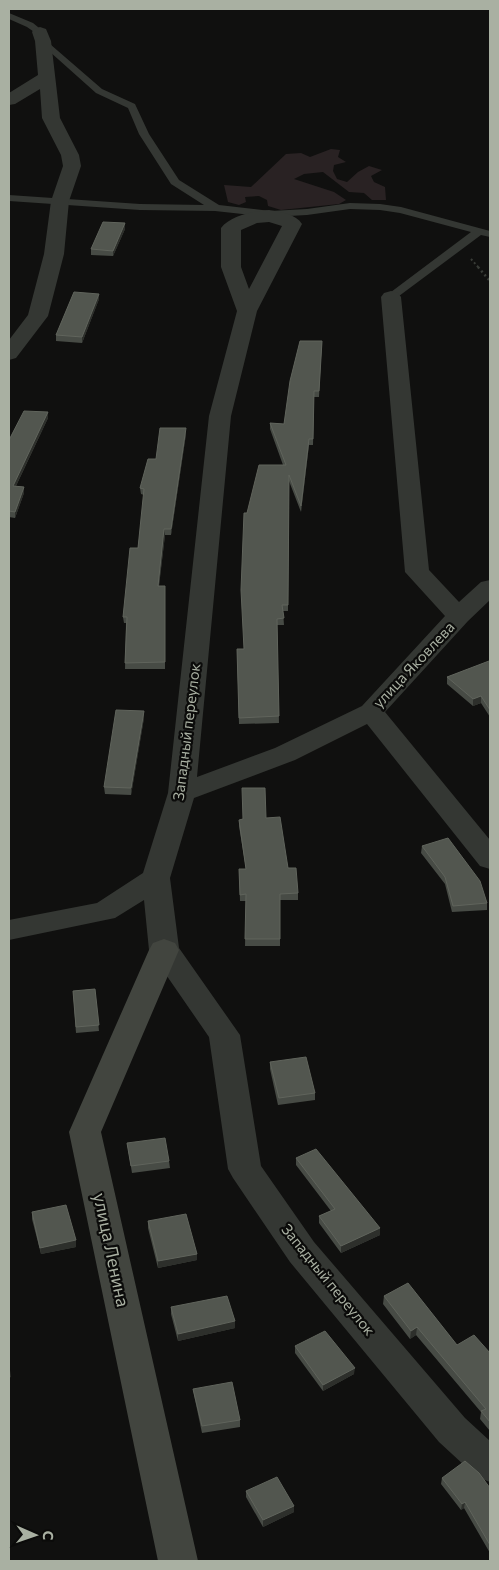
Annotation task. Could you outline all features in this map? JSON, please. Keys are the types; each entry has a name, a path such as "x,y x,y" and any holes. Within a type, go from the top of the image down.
{"street":[{"path":"9,354 38,316 54,254 60,201 72,166 70,155 51,118 42,36"},
{"path":"9,100 48,77"},
{"path":"248,311 231,267 231,228 243,220 270,214 285,219 300,218"},
{"name":"Западный переулок","path":"300,218 248,311 220,416 182,793 156,878 164,950 224,1035 245,1168 302,1252 452,1430 490,1465"},
{"name":"улица Яковлева","path":"391,297 417,572 459,616 370,712 490,860"},
{"path":"459,616 490,587"},
{"path":"182,793 285,754 370,712"},
{"path":"9,930 106,911 156,878"},
{"name":"улица Ленина","path":"164,950 85,1132 178,1561"}],"lane":[{"path":"9,16 30,24 99,91 132,106 144,134 175,182 216,208"},
{"path":"9,198 140,206 216,208 270,214"},
{"path":"300,218 326,208 350,206 380,207 401,210 490,234"},
{"path":"391,297 478,232"}],"path":[{"path":"461,246 490,281"}],"shaded area":[{"path":"331,149 340,150 338,157 346,162 334,165 333,171 337,179 347,182 358,172 369,166 382,170 371,176 374,182 385,187 386,200 372,200 364,193 349,192 323,172 304,174 294,179 334,192 346,200 339,204 281,210 268,206 267,200 259,196 245,197 246,202 239,205 228,202 224,185 251,187 286,154 301,153 310,157"}],"building":[{"path":"103,222 125,223 113,251 91,249"},
{"path":"74,292 99,294 82,337 56,335"},
{"path":"300,341 322,341 319,391 314,391 313,439 309,439 301,506 289,475 288,605 282,605 284,618 277,619 279,716 239,718 237,649 244,649 241,590 244,513 247,513 259,465 286,465 270,423 284,424 290,381"},
{"path":"24,411 48,412 13,486 24,487 15,512 9,511 9,440"},
{"path":"160,428 186,428 171,529 164,529 158,586 165,586 165,662 125,663 127,617 123,617 130,548 138,548 144,489 140,488 148,459 156,459"},
{"path":"489,661 490,710 481,696 473,699 447,677"},
{"path":"116,710 144,711 131,788 104,787"},
{"path":"242,788 265,788 266,818 280,817 288,868 296,868 298,893 280,894 280,939 245,939 246,894 240,895 239,869 246,869 239,820 243,819"},
{"path":"448,838 480,881 487,903 453,906 445,877 422,846"},
{"path":"95,989 99,1025 76,1027 73,991"},
{"path":"306,1057 315,1093 279,1098 270,1062"},
{"path":"165,1138 169,1161 131,1166 127,1143"},
{"path":"316,1149 380,1228 341,1246 319,1216 335,1209 296,1158"},
{"path":"66,1205 76,1240 40,1248 32,1212"},
{"path":"186,1214 197,1254 158,1261 148,1221"},
{"path":"408,1283 457,1345 474,1335 490,1353 490,1422 481,1411 486,1409 417,1327 411,1331 384,1296"},
{"path":"227,1296 235,1321 178,1334 171,1307"},
{"path":"325,1331 355,1368 323,1385 295,1346"},
{"path":"232,1382 240,1420 202,1426 193,1389"},
{"path":"465,1461 479,1473 490,1488 490,1545 465,1502 462,1504 442,1478"},
{"path":"277,1477 294,1506 263,1520 246,1491"}]}
